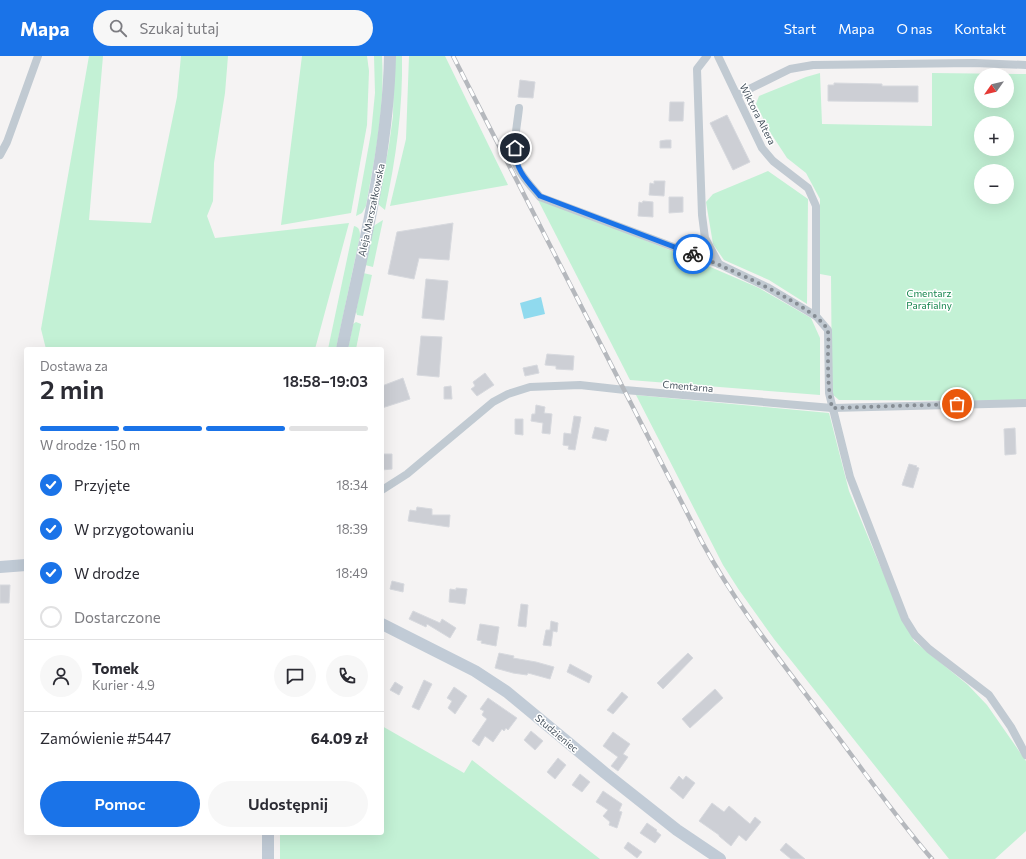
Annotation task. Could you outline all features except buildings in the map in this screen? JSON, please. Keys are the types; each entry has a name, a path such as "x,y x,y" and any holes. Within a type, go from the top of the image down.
{"main road":[{"name":"Aleja Marszałkowska","path":"342,347 383,149 388,97 388,56"},
{"path":"0,567 24,565"},
{"name":"Studzieniec","path":"384,625 475,671 507,692 605,774 677,830 720,859"},
{"path":"268,835 268,859"}],"street":[{"path":"0,155 7,142 38,56"},
{"path":"707,56 697,69 702,214 705,238 719,264"},
{"name":"Wiktora Altera","path":"718,56 762,148 773,161 808,188 816,206 816,316"},
{"path":"736,95 790,69 813,65 974,63 1026,65"},
{"path":"519,108 515,160 524,178 540,196 719,264 767,287 816,316 828,330 829,393 850,477 905,619 915,635 929,649 989,694 1011,726 1026,755"},
{"name":"Cmentarna","path":"384,489 407,474 493,402 508,394 530,387 580,385 832,408 1026,403"}],"green space":[{"path":"89,56 103,56 89,220 151,223 177,97 181,56 228,56 225,93 214,163 213,201 207,216 215,238 349,223 316,347 46,347 41,329"},
{"path":"302,56 367,56 369,71 367,125 351,213 281,225"},
{"path":"374,56 382,56 383,76 381,114 366,206 362,213 356,216 371,133 375,93"},
{"path":"394,56 402,56 400,114 385,210 379,205 379,200 393,116"},
{"path":"409,56 445,56 508,185 390,206 406,139"},
{"name":"Cmentarz Parafialny","path":"820,73 822,124 932,126 932,73 974,73 974,108 1014,108 1014,74 1026,74 1026,401 839,400 832,394 831,276 820,274 820,199 806,173 787,158 770,132 756,104 759,96"},
{"path":"768,171 808,199 807,304 769,280 724,260 713,244 706,202 713,194"},
{"path":"537,198 685,256 759,288 811,318 820,338 820,395 630,380"},
{"path":"383,220 373,267 365,265 372,229"},
{"path":"354,226 359,230 360,236 336,347 328,347"},
{"path":"363,273 372,275 363,316 357,315 356,312"},
{"path":"356,322 361,324 356,347 348,347 353,324"},
{"path":"636,395 829,413 849,491 878,561 914,641 968,685 987,705 1026,761 1026,831 995,859 949,859 774,639 723,565"},
{"path":"384,727 464,773 472,760 600,859 280,859 280,835 384,835"}],"water":[{"path":"541,297 545,314 524,319 520,303"}],"railway":[{"path":"453,56 715,565 729,588 775,653 890,807 932,859"}],"way so far":[{"path":"693,254 719,264 767,287 816,316 828,330 829,393 832,408 957,404"}],"route":[{"path":"515,148 515,160 524,178 540,196 693,254"}]}
